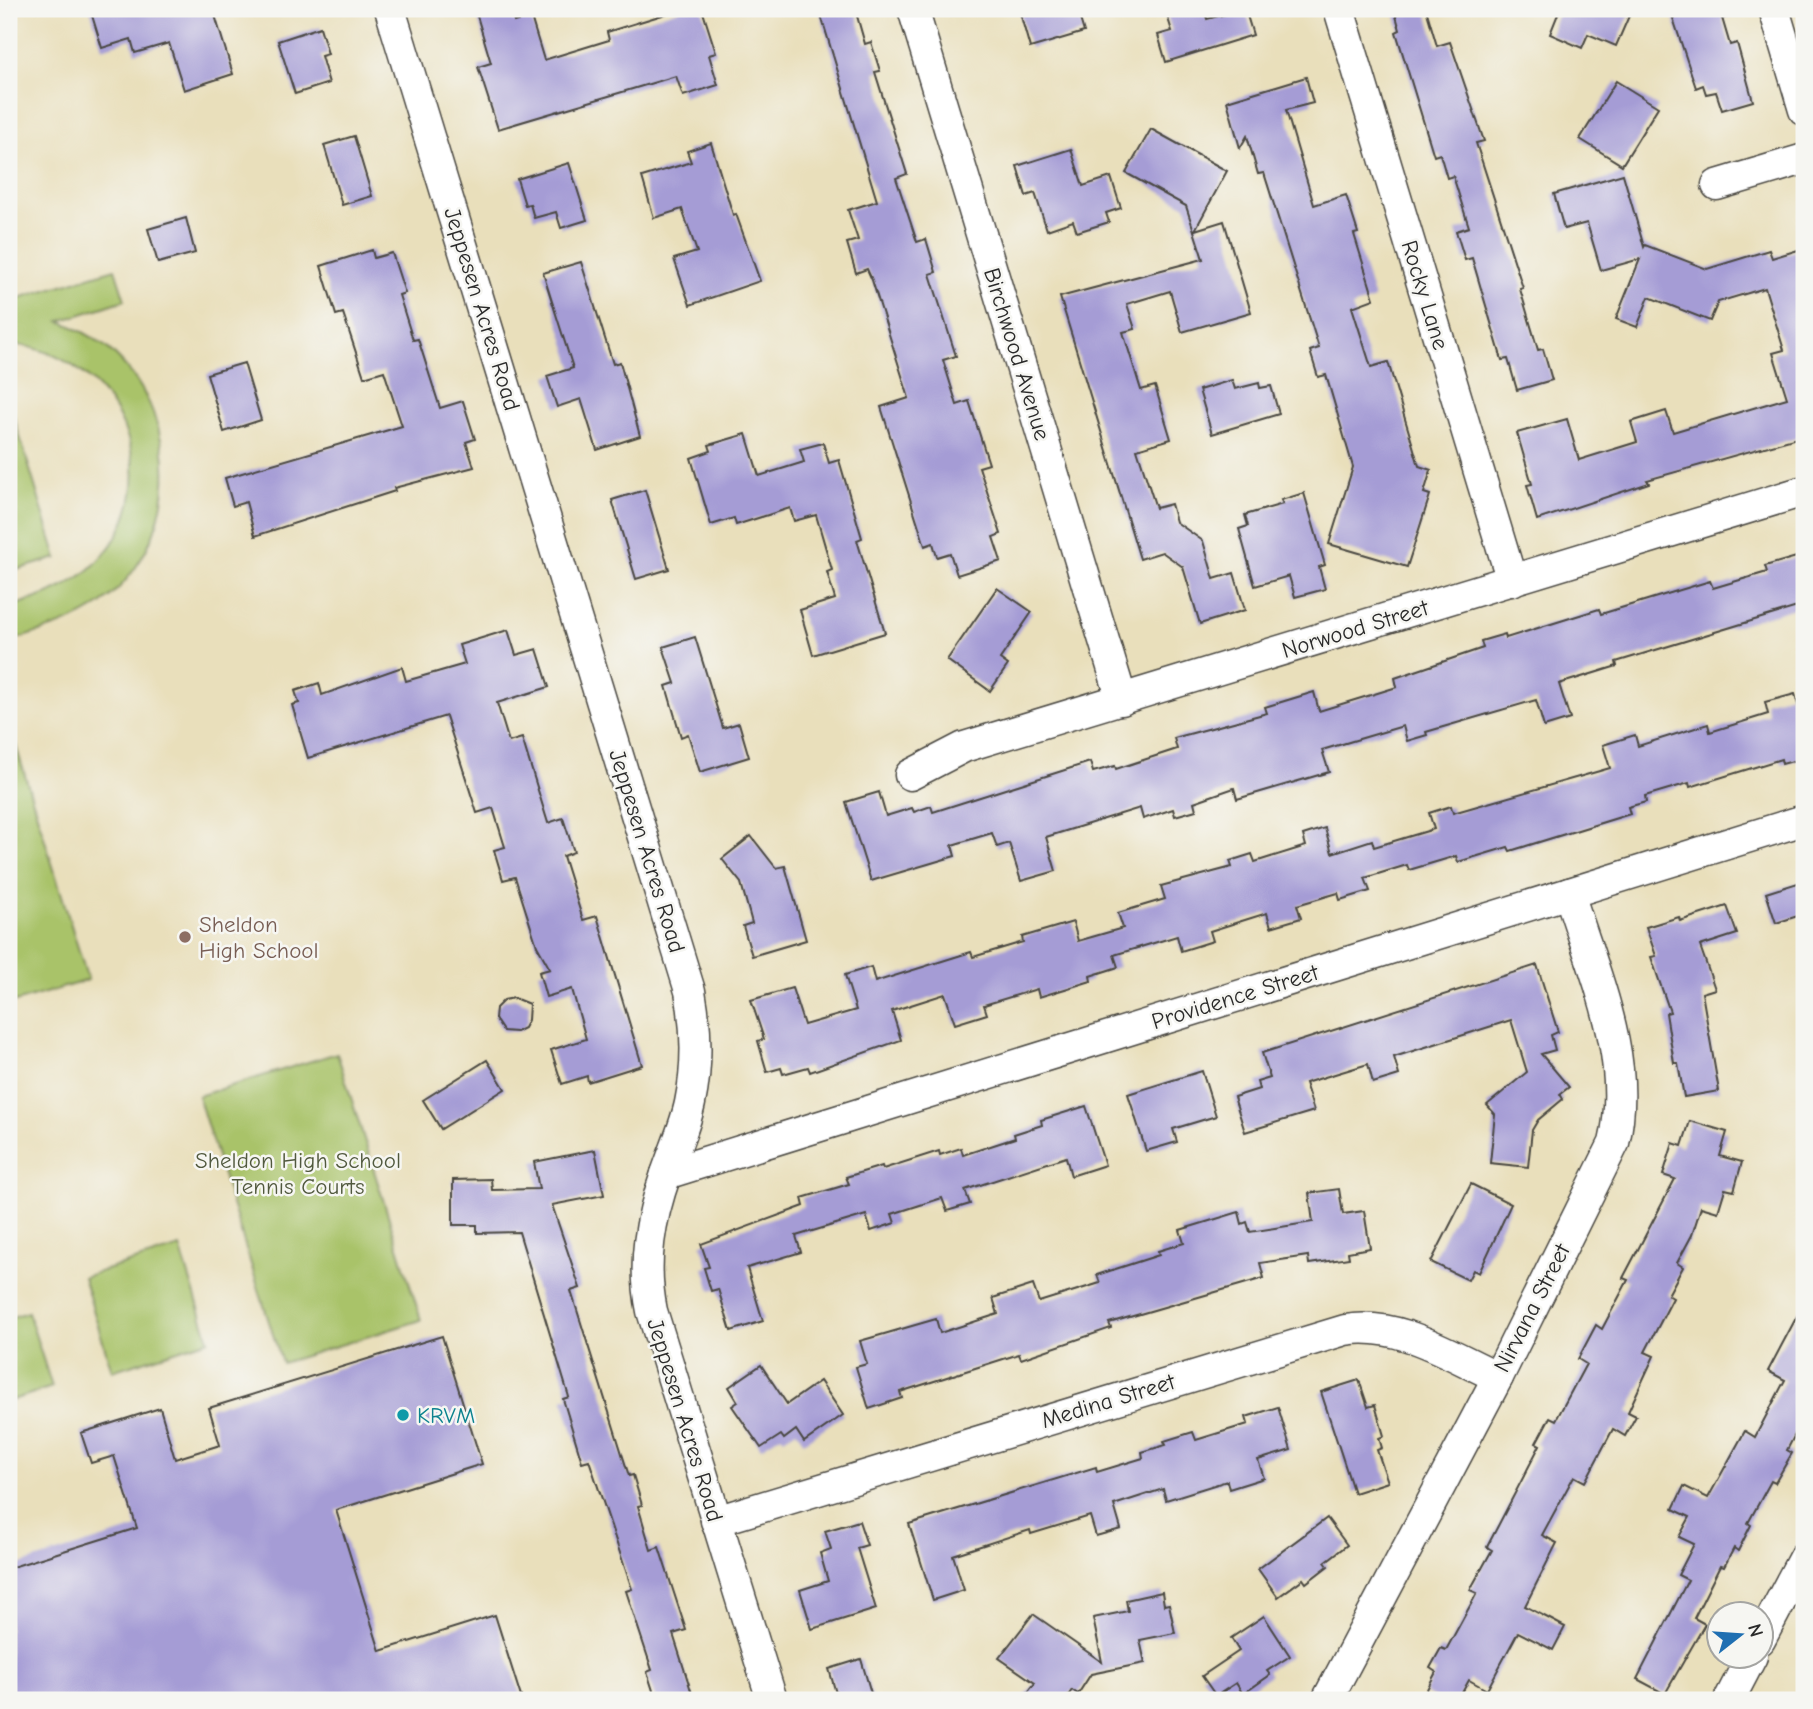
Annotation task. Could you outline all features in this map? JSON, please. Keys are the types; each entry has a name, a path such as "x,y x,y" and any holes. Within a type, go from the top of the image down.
{"street":[{"name":"Jeppesen Acres Road","path":"390,9 690,991 694,1014 695,1075 684,1126 666,1174 647,1246 650,1302 772,1700"},
{"name":"Birchwood Avenue","path":"913,9 1122,700"},
{"name":"Rocky Lane","path":"1339,9 1511,581"},
{"path":"1774,9 1804,110"},
{"path":"1717,185 1804,159"},
{"name":"Norwood Street","path":"910,775 964,747 1804,491"},
{"name":"Providence Street","path":"666,1174 1804,820"},
{"name":"Nirvana Street","path":"1327,1700 1498,1377 1608,1158 1621,1113 1620,1071 1611,1028 1569,893"},
{"name":"Medina Street","path":"716,1521 1345,1330 1362,1327 1393,1330 1498,1377"},
{"path":"1774,1614 1804,1557"},
{"path":"1729,1700 1745,1670"}],"green space":[{"path":"115,269 125,300 60,321 88,335 114,354 137,382 153,413 162,447 164,481 159,515 147,548 128,578 102,603 69,621 9,641 9,607 45,595 79,578 98,561 121,529 132,494 132,459 123,425 105,395 79,370 47,353 9,344 9,301"},
{"path":"9,401 57,558 9,572"},
{"path":"11,730 88,980 9,1004 9,731"},
{"name":"Sheldon High School Tennis Courts","path":"337,1053 421,1320 282,1363 198,1096"},
{"path":"180,1247 209,1340 112,1371 83,1277"},
{"path":"28,1312 52,1387 9,1401 9,1318"}],"building":[{"path":"90,9 213,9 233,74 184,90 169,43 135,53 131,39 102,48"},
{"path":"475,9 510,9 514,22 531,17 544,60 609,40 607,32 682,9 702,9 716,53 709,55 718,85 683,96 676,76 498,129 478,67 491,63"},
{"path":"819,9 855,9 865,44 871,42 880,71 875,72 907,174 896,178 917,242 926,239 936,272 930,274 956,356 943,360 957,405 969,401 989,464 979,467 1001,534 993,537 1001,561 957,575 950,553 937,557 933,543 925,546 881,407 909,398 872,280 867,269 856,273 847,243 858,240 848,210 877,201"},
{"path":"1035,9 1077,9 1084,32 1030,48 1020,13"},
{"path":"1165,9 1204,9 1207,19 1245,9 1253,35 1166,62 1158,35 1172,31"},
{"path":"1394,9 1426,9 1437,46 1450,42 1484,141 1476,143 1523,288 1520,289 1538,350 1543,349 1552,380 1517,390 1508,359 1502,360 1472,258 1465,260 1456,231 1469,227 1453,176 1447,178 1440,154 1434,156 1396,32 1400,30"},
{"path":"1560,9 1632,9 1616,46 1588,34 1582,48 1550,34"},
{"path":"1670,9 1734,9 1735,15 1722,18 1730,45 1737,43 1753,101 1722,110 1716,92 1706,94 1703,85 1696,88"},
{"path":"320,27 328,54 321,56 329,83 295,94 278,41"},
{"path":"1306,77 1313,103 1286,110 1314,205 1346,195 1358,233 1354,234 1374,299 1352,307 1371,367 1388,362 1419,466 1431,470 1424,493 1430,495 1407,567 1329,544 1353,467 1326,375 1318,377 1310,351 1319,348 1264,173 1258,174 1247,136 1240,148 1227,101"},
{"path":"1616,81 1658,107 1622,165 1580,139"},
{"path":"1151,129 1227,171 1195,230 1224,221 1251,312 1182,332 1170,291 1127,304 1135,329 1123,332 1141,390 1155,386 1171,439 1137,449 1156,508 1171,504 1176,522 1203,541 1214,579 1234,573 1245,610 1200,624 1183,567 1162,552 1140,559 1060,297 1203,259 1186,206 1126,173"},
{"path":"354,136 372,196 342,205 324,145"},
{"path":"711,143 733,215 736,214 760,281 690,305 674,259 697,252 682,209 654,218 642,177 691,162 687,151"},
{"path":"1071,149 1083,186 1111,177 1121,208 1106,213 1109,222 1077,232 1073,221 1047,230 1035,193 1026,196 1017,166"},
{"path":"569,163 587,220 561,228 556,212 534,218 530,204 525,205 517,179"},
{"path":"1623,174 1644,247 1645,245 1707,269 1769,250 1772,258 1798,250 1804,269 1804,436 1647,480 1649,483 1537,520 1527,485 1532,484 1517,433 1567,419 1579,460 1637,442 1631,422 1666,411 1673,432 1787,398 1773,353 1784,350 1765,288 1718,302 1710,321 1649,297 1637,327 1616,319 1640,259 1601,270 1587,223 1564,229 1554,194"},
{"path":"186,218 195,253 158,263 148,229"},
{"path":"372,250 374,258 392,253 405,293 399,295 413,340 418,339 440,408 463,401 475,439 466,442 474,467 394,488 395,491 255,536 246,502 233,506 225,478 402,426 384,371 364,377 343,313 336,315 321,266"},
{"path":"581,262 613,364 620,362 640,436 597,450 581,399 557,407 547,376 573,368 543,273"},
{"path":"244,363 261,420 224,432 207,374"},
{"path":"1232,380 1235,389 1259,383 1260,388 1271,386 1279,414 1212,434 1199,390"},
{"path":"746,434 759,476 804,462 800,449 823,443 829,463 839,460 862,538 857,540 885,633 813,655 800,610 835,599 827,572 832,570 816,515 794,521 790,508 736,525 734,518 711,525 691,458 711,451 709,445"},
{"path":"645,490 669,569 636,579 612,500"},
{"path":"1304,493 1325,565 1319,567 1325,589 1295,597 1289,576 1255,586 1239,529 1248,526 1245,515 1283,504 1281,500"},
{"path":"1800,556 1804,572 1804,605 1616,662 1617,666 1559,684 1570,719 1544,727 1536,700 1426,732 1427,735 1407,741 1403,726 1322,750 1329,772 1237,799 1234,788 1194,802 1196,810 1175,816 1173,809 1143,819 1140,808 1046,837 1056,871 1021,881 1009,843 997,847 992,833 952,845 955,856 871,881 846,802 879,792 886,816 912,808 914,812 931,806 933,812 1090,762 1093,772 1115,766 1116,769 1177,749 1174,738 1267,713 1265,707 1314,692 1319,711 1397,687 1395,678 1483,648 1481,641 1505,634 1506,638 1599,609 1601,614 1710,581 1713,588 1767,572 1765,566"},
{"path":"997,588 1032,612 1000,659 1008,665 990,691 947,660"},
{"path":"508,630 516,655 537,649 549,687 497,703 509,742 522,738 548,823 563,818 574,852 563,856 583,920 597,916 642,1065 588,1082 587,1076 562,1084 551,1050 586,1039 572,989 546,997 539,972 550,969 537,946 515,877 503,880 494,850 505,847 493,808 477,813 446,716 308,758 292,705 299,703 295,691 319,683 322,695 402,667 406,681 465,664 459,645"},
{"path":"695,637 723,728 739,723 749,757 700,772 688,734 681,737 666,686 675,683 663,647"},
{"path":"1795,694 1804,726 1804,758 1782,764 1781,759 1690,787 1689,783 1645,796 1646,802 1628,807 1630,814 1510,851 1508,847 1458,862 1456,856 1409,870 1407,865 1365,878 1370,891 1340,900 1338,893 1297,905 1301,918 1271,927 1267,913 1210,931 1213,941 1181,951 1177,936 1114,955 1118,967 1090,976 1091,981 1039,997 1037,989 984,1005 987,1014 955,1024 945,994 892,1011 901,1040 810,1072 808,1067 783,1074 781,1068 767,1072 758,1041 764,1039 751,1000 792,988 804,1025 856,1010 845,975 871,967 875,982 971,952 973,957 1023,942 1022,937 1073,922 1078,941 1123,928 1118,913 1165,899 1161,886 1232,867 1230,861 1252,854 1255,862 1306,846 1303,835 1325,828 1332,853 1372,840 1374,847 1434,829 1429,813 1451,806 1453,813 1610,768 1603,745 1635,735 1638,746 1708,724 1710,732 1768,714 1765,702"},
{"path":"751,836 776,868 785,866 806,940 752,956 743,926 752,923 741,883 722,859"},
{"path":"1804,881 1804,914 1776,923 1766,893"},
{"path":"1727,906 1737,934 1700,946 1715,989 1702,993 1719,1091 1684,1097 1678,1063 1674,1063 1666,1013 1670,1012 1651,957 1656,956 1646,927 1679,917 1680,921"},
{"path":"1537,965 1558,1032 1551,1035 1555,1050 1541,1054 1569,1087 1560,1094 1563,1099 1538,1120 1532,1130 1528,1167 1490,1163 1495,1114 1487,1105 1527,1072 1511,1020 1394,1057 1399,1075 1373,1083 1368,1064 1305,1083 1314,1111 1245,1132 1234,1097 1259,1089 1257,1082 1270,1078 1262,1053"},
{"path":"514,998 529,1004 528,1020 524,1028 516,1032 503,1031 495,1019 496,1008 504,1000"},
{"path":"487,1060 505,1089 441,1129 423,1100"},
{"path":"1202,1071 1216,1116 1173,1129 1177,1142 1146,1151 1128,1094"},
{"path":"1086,1106 1105,1165 1071,1176 1066,1157 965,1190 970,1204 947,1211 942,1198 892,1214 895,1223 871,1231 866,1215 796,1236 801,1252 747,1268 763,1321 731,1331 718,1289 711,1291 704,1268 709,1267 701,1244 804,1206 802,1198 849,1184 846,1177 882,1166 883,1169 939,1151 940,1155 961,1148 963,1155 1015,1138 1014,1134 1042,1125 1041,1120"},
{"path":"1690,1121 1727,1132 1720,1156 1742,1162 1734,1191 1725,1189 1718,1212 1701,1207 1692,1235 1677,1263 1683,1267 1668,1295 1673,1298 1645,1352 1654,1356 1628,1412 1636,1416 1625,1436 1613,1429 1585,1482 1574,1476 1542,1535 1557,1543 1525,1606 1565,1627 1553,1650 1518,1632 1487,1690 1469,1680 1458,1700 1438,1700 1425,1693 1436,1672 1430,1668 1441,1648 1446,1650 1477,1593 1470,1590 1492,1550 1487,1547 1540,1445 1536,1443 1550,1417 1556,1420 1586,1364 1578,1359 1596,1325 1602,1329 1628,1280 1623,1278 1675,1179 1663,1175 1673,1143 1682,1146"},
{"path":"595,1150 604,1195 552,1205 580,1288 571,1291 629,1476 633,1475 642,1505 638,1506 651,1550 659,1547 686,1630 673,1634 694,1700 656,1700 647,1672 652,1670 626,1591 632,1589 589,1460 582,1462 563,1399 569,1397 519,1232 477,1233 477,1225 453,1225 453,1180 491,1179 492,1190 539,1189 534,1162"},
{"path":"1471,1184 1511,1204 1479,1273 1473,1270 1468,1280 1431,1262"},
{"path":"1339,1189 1343,1214 1364,1211 1370,1248 1348,1252 1349,1258 1309,1264 1308,1256 1260,1263 1264,1278 1109,1323 1111,1328 1021,1359 1019,1354 900,1392 902,1398 869,1409 856,1367 867,1364 860,1341 936,1319 940,1333 998,1314 993,1298 1033,1285 1039,1302 1100,1283 1097,1275 1159,1255 1158,1251 1184,1243 1180,1230 1239,1212 1242,1224 1247,1222 1250,1232 1313,1222 1309,1193"},
{"path":"1804,1303 1804,1417 1787,1450 1792,1453 1775,1483 1771,1481 1748,1523 1751,1525 1738,1551 1734,1548 1724,1567 1720,1566 1694,1618 1704,1626 1665,1694 1637,1679 1688,1580 1678,1575 1694,1544 1679,1537 1690,1517 1673,1509 1684,1486 1708,1498 1745,1431 1755,1437 1785,1380 1768,1371"},
{"path":"442,1336 482,1464 336,1510 380,1651 495,1615 522,1700 9,1700 9,1568 137,1528 114,1456 91,1463 81,1433 160,1408 175,1459 220,1445 209,1408"},
{"path":"761,1365 787,1404 820,1381 843,1415 804,1442 796,1430 784,1439 781,1435 761,1448 732,1406 738,1402 729,1387"},
{"path":"1359,1380 1368,1407 1375,1405 1384,1436 1379,1438 1382,1448 1377,1450 1388,1482 1354,1493 1321,1392"},
{"path":"1278,1407 1291,1450 1258,1460 1264,1478 1229,1489 1227,1481 1166,1500 1163,1489 1114,1505 1121,1529 1096,1536 1090,1516 1031,1534 1030,1530 953,1555 964,1590 933,1600 909,1524 1096,1467 1097,1472 1143,1458 1142,1452 1166,1445 1164,1441 1193,1432 1196,1440 1248,1424 1246,1417"},
{"path":"1327,1518 1347,1545 1325,1562 1328,1566 1306,1583 1303,1579 1278,1597 1258,1569"},
{"path":"859,1521 867,1545 857,1548 876,1609 812,1629 800,1590 828,1581 820,1553 831,1549 825,1531"},
{"path":"1162,1592 1164,1605 1169,1604 1175,1633 1140,1640 1145,1663 1091,1674 1078,1694 1072,1690 1065,1700 1022,1700 1035,1683 999,1658 1033,1614 1102,1662 1093,1618 1128,1611 1126,1600"},
{"path":"1264,1616 1290,1656 1267,1671 1270,1675 1243,1694 1236,1683 1216,1696 1202,1676 1239,1651 1231,1638"},
{"path":"861,1659 873,1700 838,1700 829,1669"}],"place":[{"name":"Sheldon High School","path":"185,937"},
{"name":"KRVM","path":"403,1415"}]}
